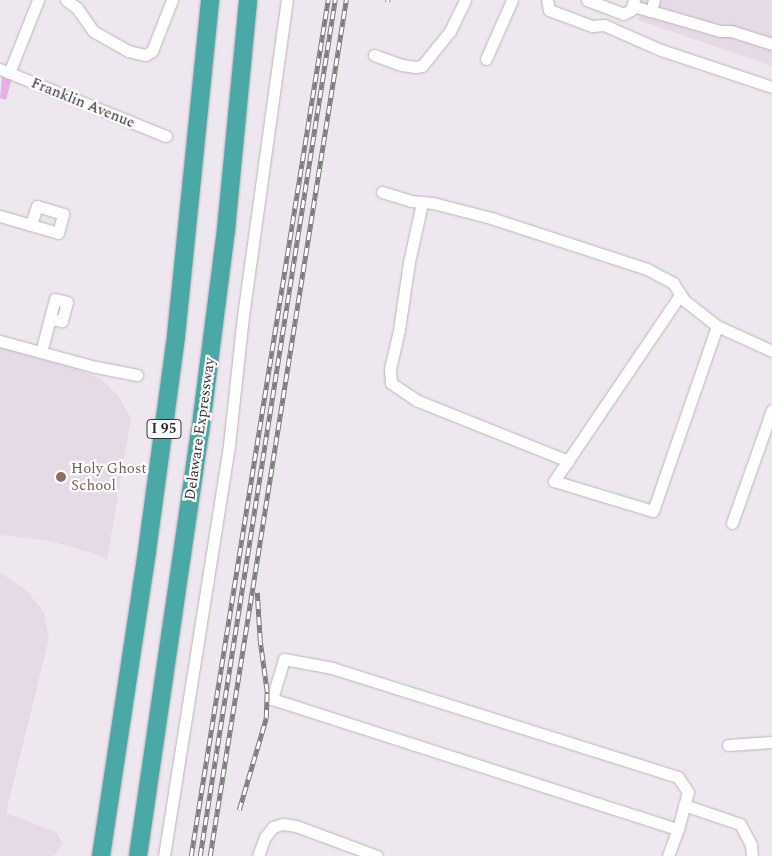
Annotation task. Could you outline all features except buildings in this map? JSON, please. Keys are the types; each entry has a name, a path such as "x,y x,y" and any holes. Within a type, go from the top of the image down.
{"highway":[{"name":"I 95","path":"101,856 147,551 176,336 210,0"},
{"name":"Delaware Expressway","path":"138,856 200,433 226,230 248,0"},
{"path":"243,56 257,0"}],"street":[{"path":"5,71 38,0"},
{"path":"73,2 94,31 128,51 146,55 152,52 172,0"},
{"path":"164,856 229,445 238,352 287,0"},
{"path":"374,54 402,65 422,66 450,31 465,0"},
{"path":"486,59 512,0"},
{"path":"587,0 619,14 627,13 633,3 653,6 720,31 731,30 772,44"},
{"path":"547,1 549,10 592,26 604,25 661,50 772,87"},
{"path":"615,30 619,14"},
{"name":"Franklin Avenue","path":"5,71 166,136"},
{"path":"382,192 491,218 647,269 673,283 680,294 717,326 772,351"},
{"path":"422,203 411,252 399,330 390,369 391,383 418,401 568,461"},
{"path":"0,216 31,225"},
{"path":"680,294 554,481 653,510 717,326"},
{"path":"41,352 50,318"},
{"path":"0,341 96,367 137,375"},
{"path":"732,523 772,410"},
{"path":"668,856 678,829 688,792 678,778 333,668 284,660 272,699 678,829"},
{"path":"728,745 772,742"},
{"path":"684,805 740,824 751,845 752,856"},
{"path":"258,856 265,837 273,827 283,824 296,826 377,856"}],"shaded area":[{"path":"641,0 772,0 772,66 638,20"},
{"name":"Holy Ghost School","path":"0,346 75,368 101,379 120,398 131,419 107,560 92,553 50,541 0,535"},
{"path":"0,572 26,590 44,612 49,639 6,813 56,832 63,843 54,856 0,856"}],"railway":[{"path":"191,856 328,0"},
{"path":"200,856 335,0"},
{"path":"210,856 346,0"},
{"path":"239,810 266,718 267,692 260,641 257,592"}],"place":[{"name":"Holy Ghost School","path":"61,477"}]}
